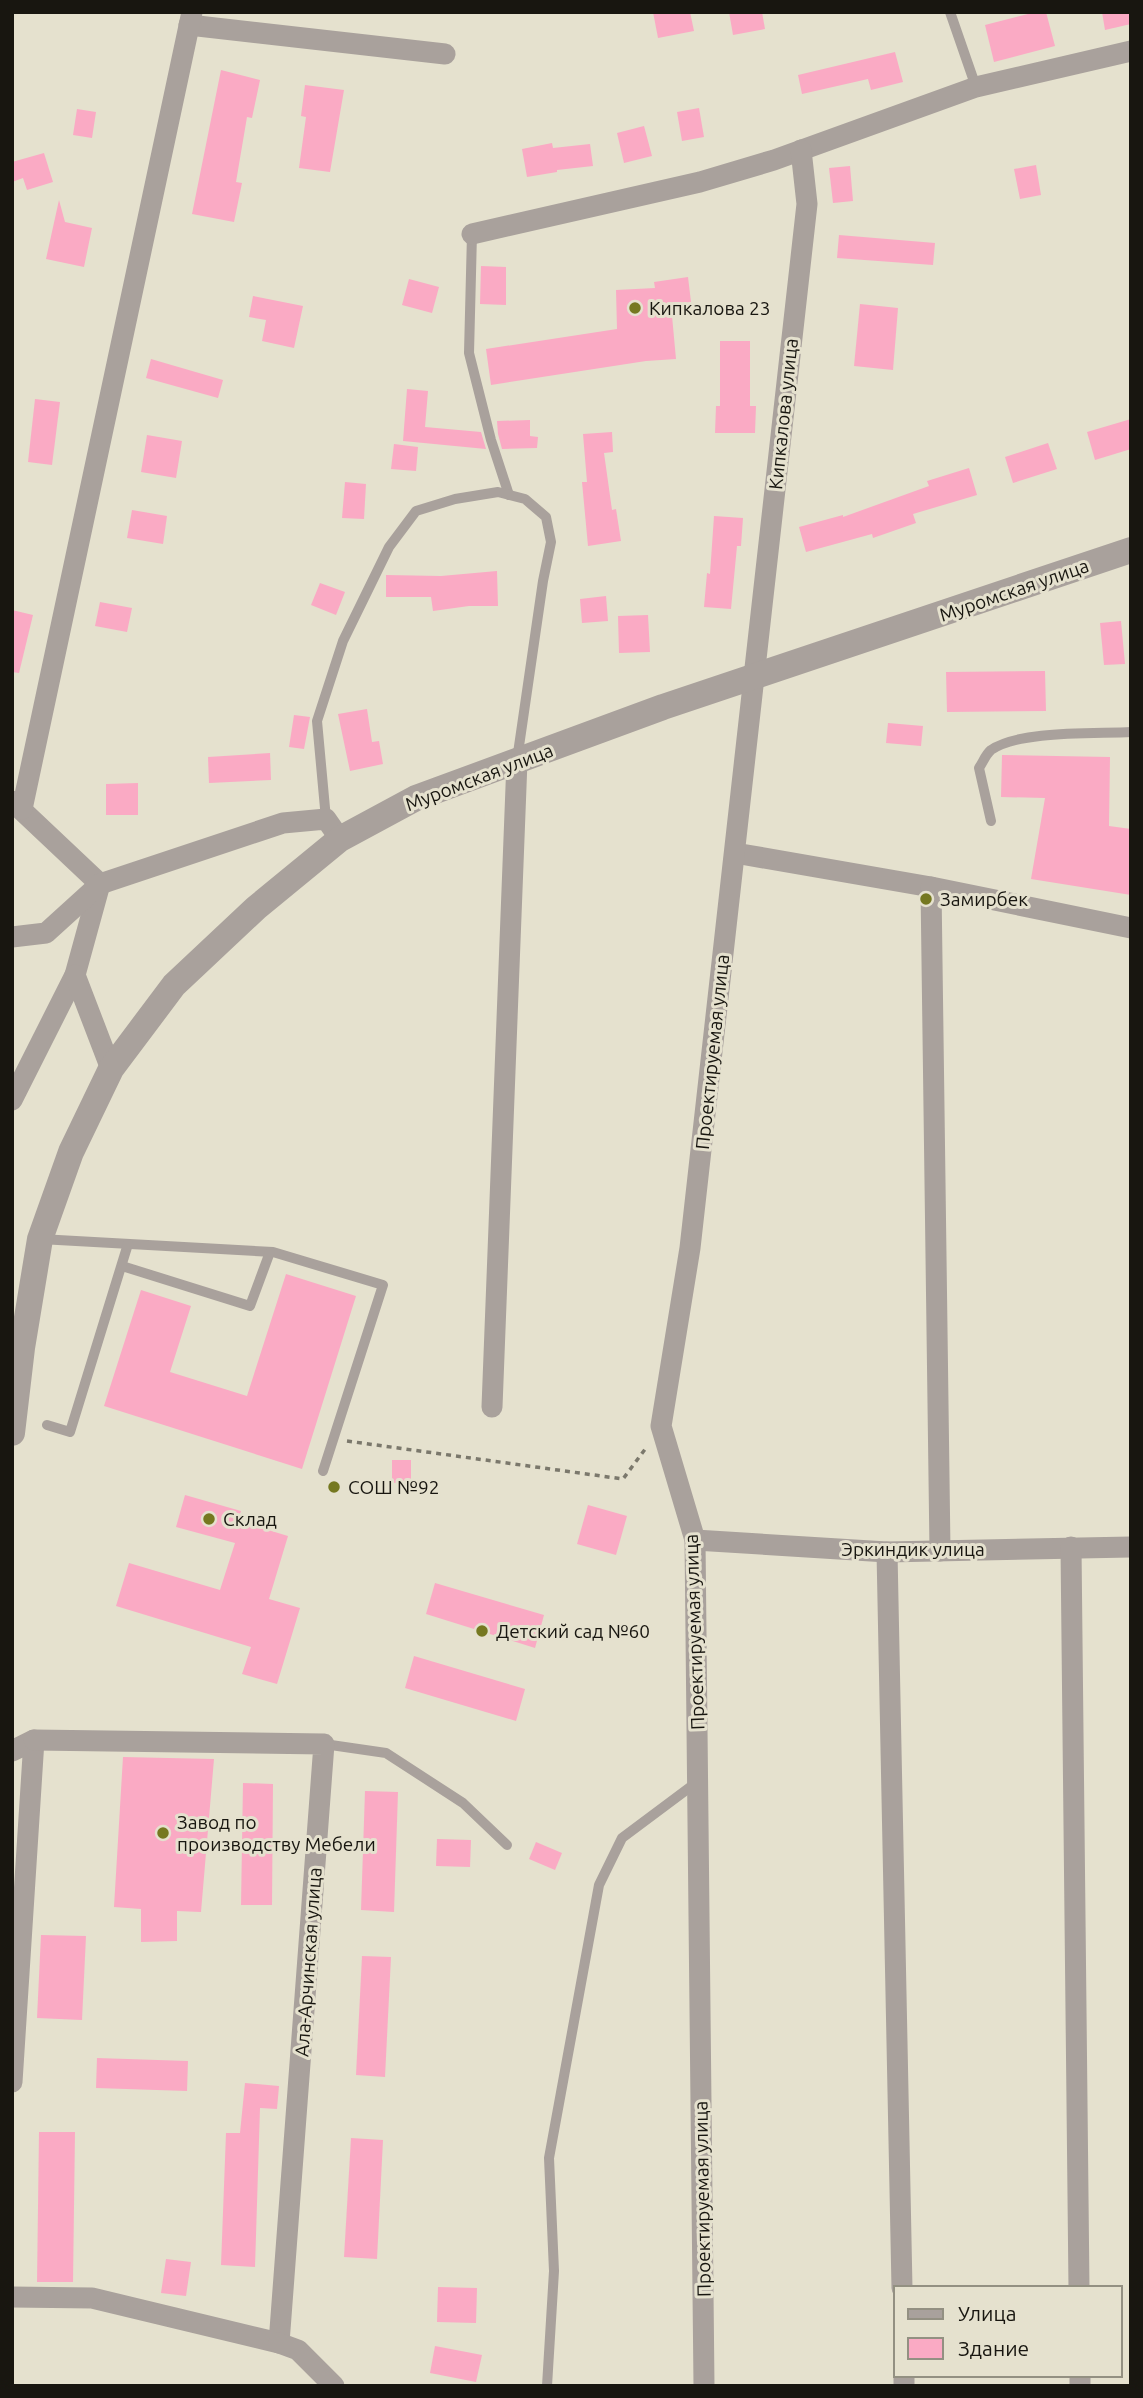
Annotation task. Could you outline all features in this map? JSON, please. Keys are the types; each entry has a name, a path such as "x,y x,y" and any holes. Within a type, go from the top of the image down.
{"street":[{"path":"100,884 17,805 191,19 444,54"},
{"path":"472,234 700,182 774,160 976,87 1131,51"},
{"name":"Кипкалова улица","path":"753,678 807,204 801,150"},
{"name":"Муромская улица","path":"12,1433 22,1348 40,1239 71,1152 111,1069 174,985 256,908 333,829 663,707 1131,550"},
{"name":"Проектируемая улица","path":"704,2386 695,1540 661,1426 690,1248 753,678"},
{"path":"492,1406 517,761"},
{"path":"12,937 46,933 100,884 283,823 333,829"},
{"path":"735,853 931,887 1131,928"},
{"path":"12,1100 75,975 100,884"},
{"path":"931,887 940,1551"},
{"path":"75,975 111,1069"},
{"name":"Эркиндик улица","path":"695,1540 887,1552 1131,1546"},
{"path":"1071,1547 1079,2286"},
{"path":"887,1552 902,2286"},
{"path":"12,2082 34,1740"},
{"path":"12,1751 34,1740 324,1744"},
{"name":"Ала-Арчинская улица","path":"279,2343 324,1744"},
{"path":"12,2297 92,2298 279,2343 298,2350 334,2386"}],"lane":[{"path":"950,12 976,87"},
{"path":"472,234 469,353 491,440 509,495"},
{"path":"333,829 317,721 344,641 389,547 415,511 455,499 498,492 525,499 546,517 551,542 517,761"},
{"path":"991,821 979,768 989,751 1011,741 1047,736 1131,732"},
{"path":"40,1239 270,1252 383,1285 323,1471"},
{"path":"47,1425 69,1432 128,1244"},
{"path":"122,1266 250,1306 270,1252"},
{"path":"324,1744 386,1753 463,1803 508,1845"},
{"path":"547,2386 554,2271 549,2158 599,1885 622,1838 698,1782"}],"path":[{"path":"333,1439 623,1479 661,1426"}],"building":[{"path":"653,12 690,12 694,31 658,38"},
{"path":"729,12 762,12 765,29 733,35"},
{"path":"1046,12 1055,46 994,62 985,25"},
{"path":"1102,12 1131,12 1131,24 1105,30"},
{"path":"895,52 903,82 871,90 868,79 802,94 798,75"},
{"path":"221,70 260,80 252,118 247,117 236,182 242,183 234,222 192,214"},
{"path":"305,85 344,90 330,172 299,168 306,117 301,116"},
{"path":"699,108 704,137 682,141 677,112"},
{"path":"77,109 96,112 92,138 73,135"},
{"path":"644,126 652,156 624,163 617,133"},
{"path":"552,143 553,148 590,144 593,166 527,177 522,149"},
{"path":"44,153 53,182 27,190 23,178 12,182 12,162"},
{"path":"1036,165 1041,195 1020,199 1014,169"},
{"path":"850,166 853,201 833,203 829,168"},
{"path":"59,200 65,222 92,228 84,267 46,259"},
{"path":"839,235 935,243 933,265 837,258"},
{"path":"481,266 506,267 506,305 480,304"},
{"path":"688,277 691,302 671,305 676,359 646,361 491,385 486,349 617,329 616,290 655,288 654,282"},
{"path":"409,279 439,287 432,313 402,305"},
{"path":"253,296 303,306 294,348 262,341 266,320 249,317"},
{"path":"860,304 898,308 893,370 854,366"},
{"path":"720,341 750,341 750,406 756,406 755,433 715,433 716,406 720,406"},
{"path":"151,359 223,380 218,398 146,378"},
{"path":"407,389 428,391 425,427 481,432 486,449 403,441"},
{"path":"35,399 60,402 52,465 28,462"},
{"path":"1131,419 1131,449 1095,460 1087,432"},
{"path":"530,420 530,436 538,437 537,448 502,449 497,421"},
{"path":"612,432 613,452 604,453 612,510 616,509 621,541 588,546 582,482 587,482 583,434"},
{"path":"147,435 182,441 176,478 141,472"},
{"path":"1048,443 1057,469 1013,483 1005,457"},
{"path":"394,444 418,447 416,471 391,469"},
{"path":"969,468 977,495 913,514 916,523 873,538 872,534 806,552 799,527 843,517 929,486 927,481"},
{"path":"345,482 366,484 364,519 342,518"},
{"path":"132,510 167,516 163,544 127,538"},
{"path":"714,516 743,518 741,546 737,546 731,609 704,607 707,573 710,574"},
{"path":"497,571 498,606 469,606 433,611 431,597 386,597 386,575 441,576"},
{"path":"320,583 345,592 336,615 311,605"},
{"path":"606,596 608,621 582,623 580,599"},
{"path":"100,602 132,608 127,632 95,626"},
{"path":"12,610 33,615 19,673 12,672"},
{"path":"648,615 650,652 619,653 618,616"},
{"path":"1121,621 1125,664 1104,665 1100,623"},
{"path":"1045,671 1046,711 947,712 946,672"},
{"path":"367,709 372,742 379,741 383,764 350,771 338,714"},
{"path":"294,715 310,717 304,749 289,747"},
{"path":"888,723 923,726 921,746 886,743"},
{"path":"270,753 271,780 209,783 208,757"},
{"path":"1002,755 1110,757 1109,826 1131,829 1131,895 1031,879 1045,798 1001,797"},
{"path":"138,783 138,815 106,815 106,784"},
{"path":"286,1274 356,1296 302,1469 104,1406 141,1290 191,1306 170,1372 247,1396"},
{"path":"392,1460 411,1460 411,1482 392,1483"},
{"path":"185,1495 241,1511 238,1521 288,1536 269,1599 300,1608 277,1684 242,1674 251,1647 116,1606 129,1563 220,1590 235,1543 176,1527"},
{"path":"588,1505 627,1516 616,1555 577,1544"},
{"path":"435,1583 544,1615 535,1648 426,1614"},
{"path":"414,1656 525,1689 516,1721 405,1688"},
{"name":"Завод по производству Мебели","path":"123,1757 214,1759 201,1912 177,1911 177,1941 141,1942 141,1909 114,1907"},
{"path":"243,1783 273,1784 272,1905 241,1905"},
{"path":"365,1791 398,1792 394,1912 361,1910"},
{"path":"437,1839 471,1840 470,1867 436,1866"},
{"path":"536,1842 562,1853 555,1870 529,1859"},
{"path":"41,1935 86,1936 82,2020 37,2018"},
{"path":"362,1956 391,1957 385,2077 356,2075"},
{"path":"97,2058 188,2061 187,2091 96,2088"},
{"path":"245,2083 279,2086 277,2109 260,2108 255,2267 221,2265 226,2133 240,2133"},
{"path":"39,2132 75,2132 73,2282 37,2282"},
{"path":"351,2138 383,2140 377,2259 344,2257"},
{"path":"166,2259 191,2262 186,2296 161,2293"},
{"path":"438,2287 477,2288 476,2323 437,2322"},
{"path":"435,2346 482,2355 476,2382 430,2373"}],"place":[{"name":"Кипкалова 23","path":"635,308"},
{"name":"Замирбек","path":"926,899"},
{"name":"СОШ №92","path":"334,1487"},
{"name":"Склад","path":"209,1519"},
{"name":"Детский сад №60","path":"482,1631"},
{"name":"Завод по производству Мебели","path":"163,1833"}]}
